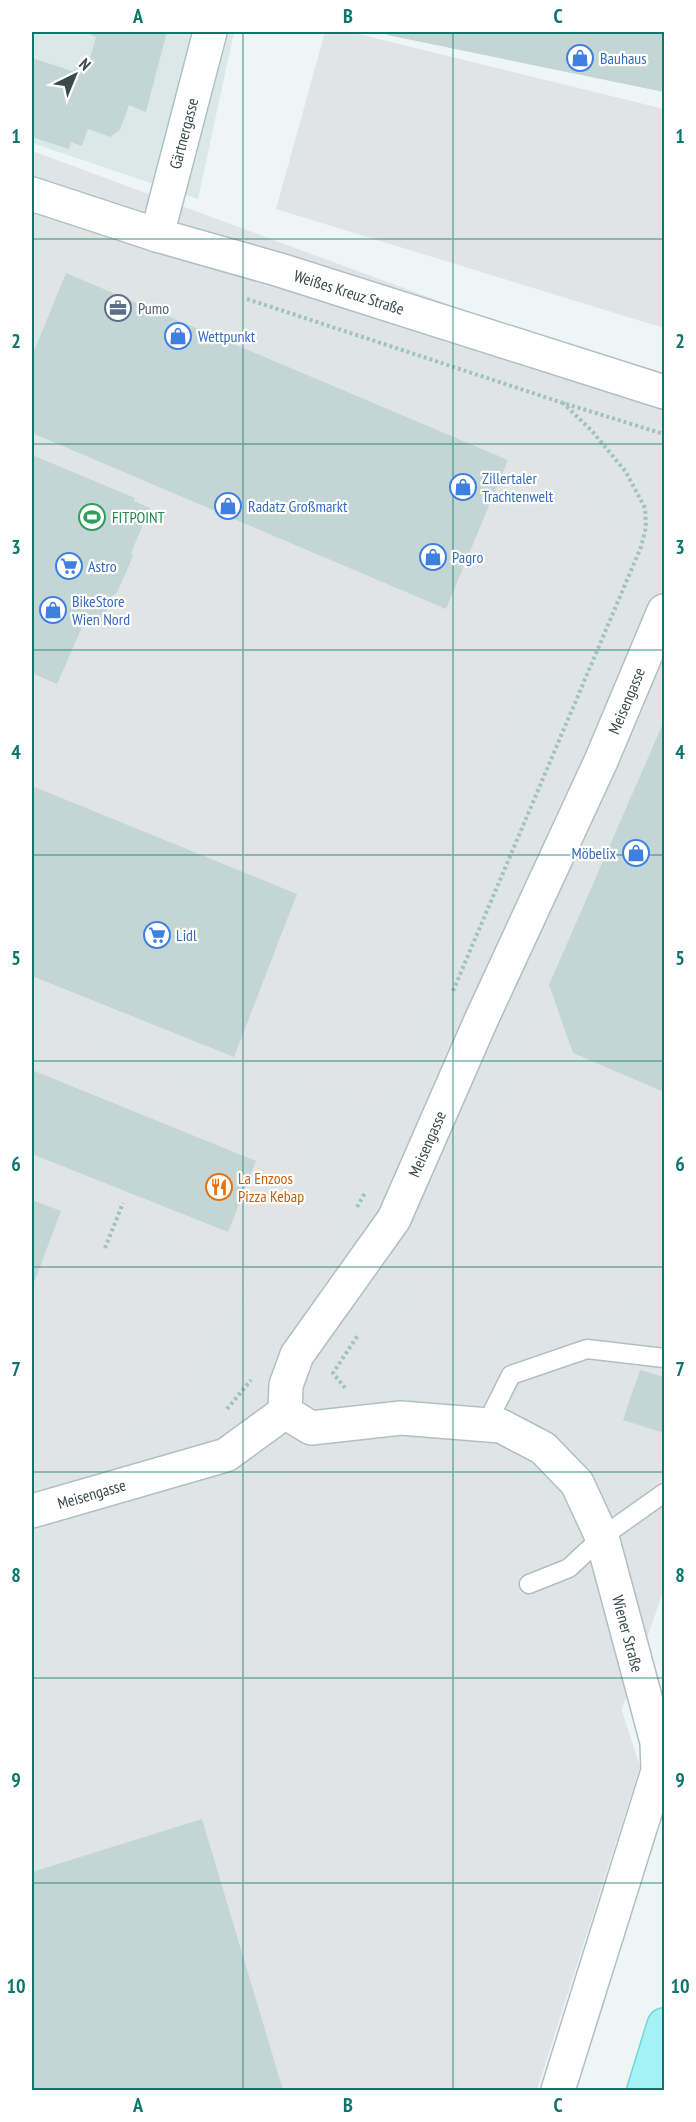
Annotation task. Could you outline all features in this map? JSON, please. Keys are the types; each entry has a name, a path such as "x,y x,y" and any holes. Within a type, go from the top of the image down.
{"main road":[{"path":"644,2091 664,2025"}],"street":[{"name":"Gärtnergasse","path":"157,235 210,32"},
{"name":"Weißes Kreuz Straße","path":"32,194 664,392"},
{"name":"Meisengasse","path":"32,1511 225,1455 285,1412 286,1385 297,1355 394,1219 482,1018 601,761 664,611"},
{"name":"Wiener Straße","path":"285,1412 311,1428 401,1418 501,1426 543,1448 577,1483 602,1537 657,1742 658,1771 558,2091"}],"lane":[{"path":"486,1425 511,1375 587,1349 664,1358"},
{"path":"528,1584 569,1568 602,1537 664,1494"}],"path":[{"path":"240,297 562,403 664,434"},
{"path":"449,1001 641,547 646,527 645,508 626,472 592,431 562,403"},
{"path":"351,1216 366,1190"},
{"path":"105,1248 123,1203"},
{"path":"220,1414 256,1373"}],"shaded area":[{"path":"32,32 234,32 198,199 32,143"},
{"path":"325,32 350,32 664,109 664,328 276,209"},
{"path":"32,151 664,384 664,1589 489,2090 32,2090"},
{"path":"32,255 66,273 32,356"},
{"path":"508,460 568,481 593,496 627,541 568,682 533,669 465,840 495,853 384,1114 234,1057 297,894 32,786 32,673 57,683 87,616 107,624 153,507 135,498 142,480 445,608"},
{"path":"549,985 573,1053 664,1092 664,1296 383,1368"},
{"path":"32,1020 311,1131 294,1176 344,1223 300,1290 32,1187 32,1154 228,1232 256,1161 32,1070"},
{"path":"61,1211 251,1284 167,1418 32,1470 32,1289"},
{"path":"384,1446 473,1458 529,1480 560,1516 640,1767 537,2090 32,2090 32,1681 213,1638 179,1497"}],"building":[{"path":"92,32 167,32 146,112 129,105 120,130 110,137 88,129 82,146 71,142 69,149 32,137 32,58 72,71 89,61 96,37 91,35"},
{"name":"Bauhaus","path":"388,32 664,32 664,92 387,35"},
{"path":"66,273 508,460 446,609 32,433 32,356"},
{"path":"32,455 135,498 134,501 150,508 131,553 133,556 102,622 87,616 57,684 32,673"},
{"name":"Möbelix","path":"664,721 664,1092 573,1053 549,985"},
{"name":"Lidl","path":"32,786 297,894 234,1057 32,976"},
{"path":"32,1070 256,1161 228,1232 32,1154"},
{"path":"32,1200 61,1211 32,1288"},
{"path":"640,1370 664,1377 664,1433 623,1420"},
{"path":"202,1819 283,2090 32,2090 32,1872"}],"place":[{"name":"Bauhaus","path":"580,58"},
{"name":"Pumo","path":"118,308"},
{"name":"Wettpunkt","path":"178,336"},
{"name":"Zillertaler Trachtenwelt","path":"463,487"},
{"name":"Radatz Großmarkt","path":"228,506"},
{"name":"FITPOINT","path":"92,517"},
{"name":"Pagro","path":"433,557"},
{"name":"Astro","path":"69,566"},
{"name":"BikeStore Wien Nord","path":"53,610"},
{"name":"Möbelix","path":"636,853"},
{"name":"Lidl","path":"157,935"},
{"name":"La Enzoos Pizza Kebap","path":"219,1187"}]}
